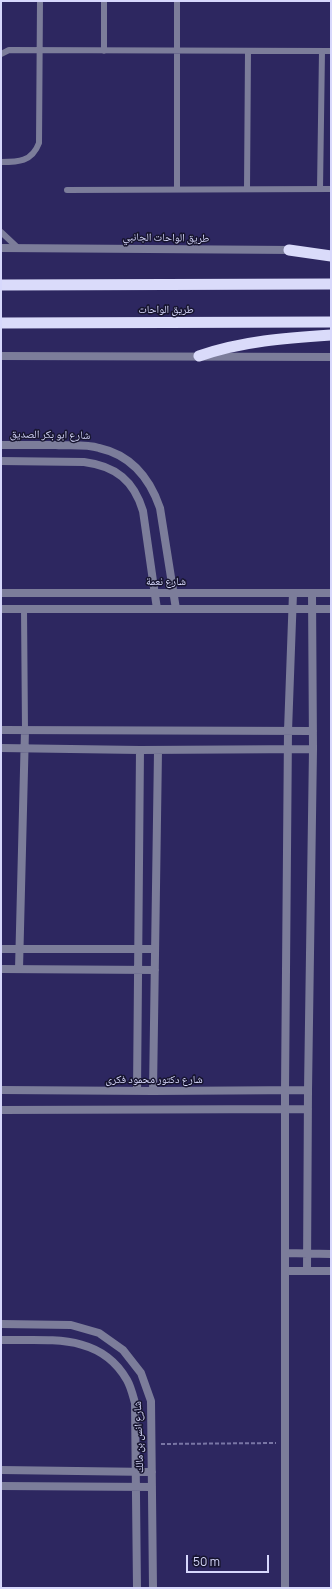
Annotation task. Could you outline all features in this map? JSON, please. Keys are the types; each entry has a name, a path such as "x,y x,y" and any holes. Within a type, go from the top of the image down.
{"highway":[{"path":"289,250 331,256"},
{"path":"1,285 331,284"},
{"name":"طريق الواحات","path":"1,323 331,322"},
{"path":"199,356 228,347 258,341 331,335"}],"street":[{"name":"طريق الواحات الجانبي","path":"1,248 331,250"},
{"path":"1,356 331,357"},
{"name":"شارع ابو بكر الصديق","path":"1,445 85,446 100,448 114,452 127,459 138,469 148,480 155,493 160,508 176,609"},
{"path":"1,461 96,463 107,467 122,477 134,490 143,511 157,609"},
{"name":"شارع نعمة","path":"1,593 331,593"},
{"path":"285,1588 285,1090 288,731 291,609 293,593"},
{"path":"307,1271 313,749 312,593"},
{"path":"1,608 331,609"},
{"path":"1,730 313,731"},
{"path":"19,969 25,730"},
{"path":"1,748 140,750 313,749"},
{"path":"137,1091 140,750"},
{"path":"153,1091 158,750"},
{"path":"1,949 155,949"},
{"path":"1,969 155,970"},
{"name":"شارع دكتور محمود فكرى","path":"1,1090 308,1090"},
{"path":"1,1110 308,1109"},
{"path":"285,1253 331,1254"},
{"path":"285,1271 331,1271"},
{"name":"شارع انس بن مالك","path":"1,1324 71,1325 99,1333 123,1350 141,1373 151,1401 153,1588"},
{"name":"شارع انس بن مالك","path":"1,1340 70,1341 93,1348 113,1362 127,1381 135,1403 136,1588"},
{"path":"1,1470 152,1472"},
{"path":"1,1486 152,1487"}],"lane":[{"path":"1,162 26,160 34,153 39,144 40,1"},
{"path":"104,1 104,51"},
{"path":"177,1 178,189"},
{"path":"1,54 9,50 331,51"},
{"path":"247,189 248,51"},
{"path":"320,189 322,51"},
{"path":"67,190 331,189"},
{"path":"1,232 17,247"},
{"path":"24,608 25,730"}],"path":[{"path":"152,1444 285,1443"}]}
